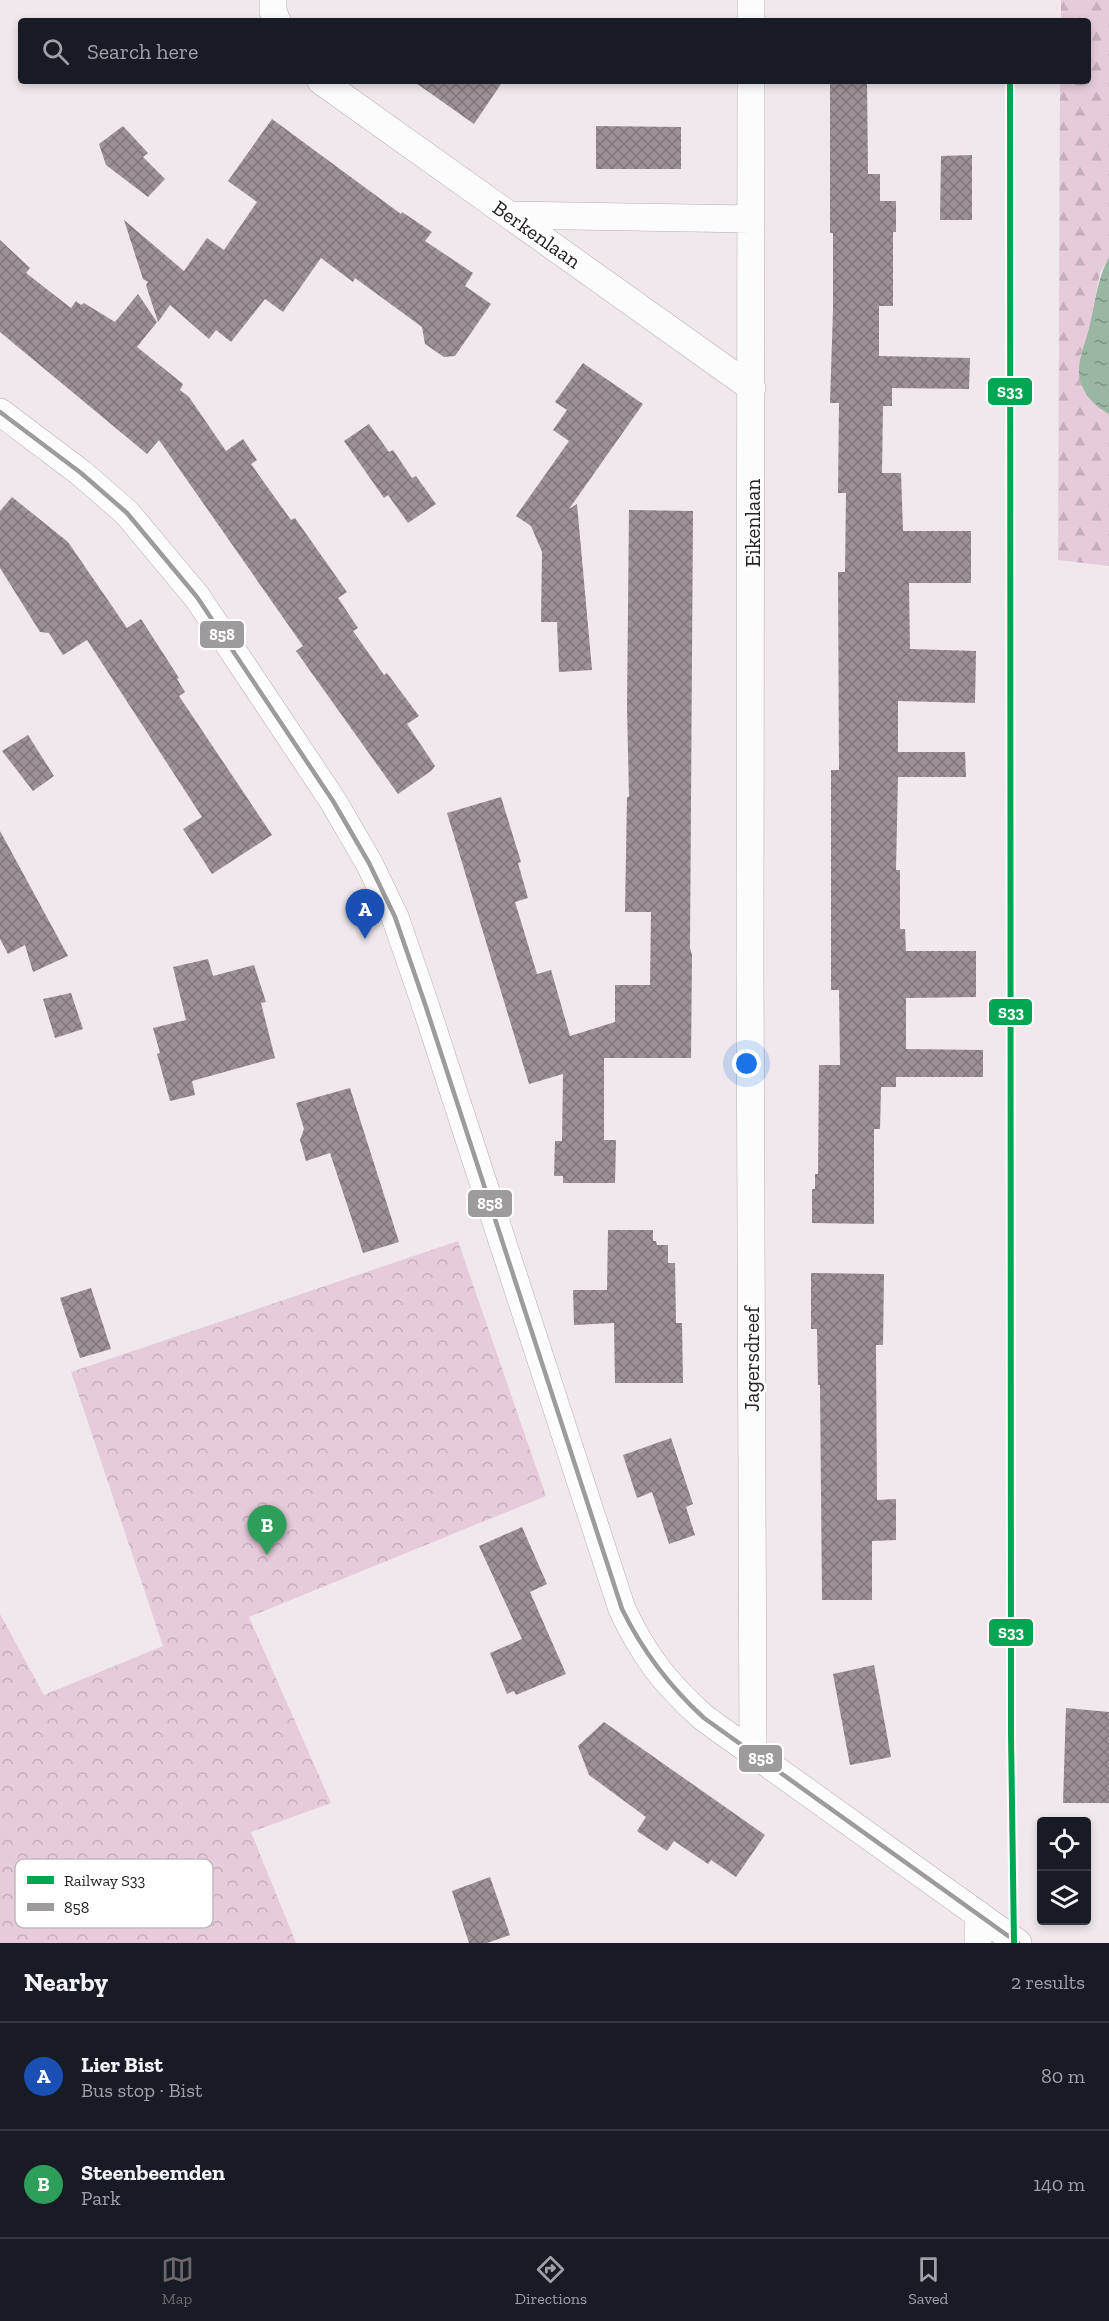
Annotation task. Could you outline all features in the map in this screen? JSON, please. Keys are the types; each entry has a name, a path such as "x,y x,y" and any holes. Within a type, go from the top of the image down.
{"street":[{"path":"273,0 276,18"},
{"path":"751,0 751,18"},
{"name":"Berkenlaan","path":"325,84 752,388"},
{"name":"Eikenlaan","path":"750,966 751,84"},
{"path":"511,216 751,219"},
{"path":"0,412 81,473 127,513 197,597 333,801 369,863 394,916 425,1004 622,1609 647,1657 674,1690 704,1718 1018,1943"},
{"name":"Jagersdreef","path":"750,966 753,1752"},
{"path":"978,1914 978,1943"}],"green space":[{"path":"1061,0 1109,0 1109,257 1100,273 1089,328 1080,357 1101,410 1109,414 1109,566 1058,560 1060,84 1091,84 1091,18 1061,18"},
{"path":"458,1241 546,1496 249,1617 331,1803 251,1832 296,1943 0,1943 0,1614 44,1695 163,1646 71,1372"}],"water":[{"path":"1109,257 1109,414 1093,403 1085,392 1080,381 1079,368 1099,283"}],"building":[{"path":"417,84 501,84 474,124"},
{"path":"830,84 867,84 868,174 880,174 880,201 896,201 896,232 893,232 893,306 879,306 879,356 970,358 969,389 892,388 892,406 883,406 882,473 901,473 903,531 971,531 971,583 909,583 910,649 976,651 975,703 898,701 898,752 965,752 966,777 898,777 896,870 900,870 900,929 905,929 906,951 976,951 976,997 906,998 906,1049 983,1050 983,1077 896,1077 896,1087 881,1087 880,1129 874,1129 874,1224 812,1223 812,1189 815,1189 815,1174 818,1174 819,1065 840,1065 839,990 831,990 831,770 839,770 838,572 845,572 846,493 838,493 839,403 830,403 833,233 830,233"},
{"path":"272,119 401,214 402,212 432,232 425,241 473,273 465,286 491,304 455,356 444,357 425,344 422,327 355,278 353,282 321,258 283,312 265,299 231,342 216,330 209,339 170,305 158,322 146,285 148,282 143,279 124,220 184,271 207,238 224,250 257,202 228,181"},
{"path":"123,126 148,153 143,157 165,179 148,197 106,165 99,144"},
{"path":"596,126 681,127 681,169 596,169"},
{"path":"972,155 972,220 940,220 941,156"},
{"path":"0,240 30,268 26,273 71,308 76,301 81,305 84,303 115,322 138,294 157,322 137,347 183,384 180,390 189,397 226,451 243,439 257,460 251,464 291,520 295,518 347,592 338,598 358,628 353,631 384,675 387,673 419,716 407,724 435,766 431,771 398,794 296,651 303,646 159,440 147,454 0,332"},
{"path":"583,363 643,404 569,509 577,504 592,670 559,672 557,622 541,622 542,552 531,526 516,516 569,441 553,430 567,410 555,402"},
{"path":"369,424 389,452 393,450 412,478 416,476 436,504 408,523 388,495 384,498 344,441"},
{"path":"12,497 68,542 127,628 141,619 179,678 177,679 185,692 179,696 272,835 212,874 183,829 202,817 87,640 63,655 49,633 40,632 0,568 0,511"},
{"path":"629,510 693,511 691,1058 604,1058 604,1140 616,1140 615,1183 563,1183 563,1176 554,1176 555,1141 562,1141 563,1074 529,1084 447,813 501,797 521,862 518,863 528,898 515,902 537,974 551,970 570,1036 615,1022 615,985 650,985 651,912 625,912 627,797 629,797 627,707"},
{"path":"28,735 54,776 33,791 2,751"},
{"path":"0,831 68,956 33,972 25,945 8,954 0,939"},
{"path":"208,959 213,976 254,965 266,1002 261,1003 275,1058 192,1081 195,1095 170,1101 157,1054 160,1053 153,1028 186,1020 173,967"},
{"path":"71,993 83,1029 55,1038 43,999"},
{"path":"350,1088 399,1242 363,1253 330,1153 306,1161 300,1140 304,1129 296,1103"},
{"path":"608,1230 653,1230 653,1241 656,1241 657,1245 668,1245 668,1263 675,1263 676,1323 682,1323 683,1383 615,1383 614,1323 574,1325 573,1290 607,1290"},
{"path":"811,1273 884,1274 883,1345 876,1345 877,1500 896,1499 896,1540 872,1541 872,1600 822,1600 820,1385 818,1385 817,1329 811,1329"},
{"path":"91,1288 111,1349 80,1358 60,1298"},
{"path":"671,1438 693,1504 686,1507 695,1535 669,1544 652,1492 637,1498 623,1455"},
{"path":"522,1527 547,1584 530,1592 566,1674 516,1695 514,1691 507,1694 490,1653 522,1639 479,1546"},
{"path":"874,1665 891,1757 850,1765 833,1674"},
{"path":"1066,1708 1109,1712 1109,1803 1063,1803"},
{"path":"604,1722 765,1835 736,1877 711,1860 708,1864 674,1841 667,1851 637,1831 646,1817 589,1775 578,1746"},
{"path":"490,1877 510,1935 487,1943 469,1943 452,1891"}],"rail line":[{"name":"S33","path":"1010,84 1011,1733 1014,1943"}],"transit line":[{"name":"858","path":"0,412 81,473 127,513 197,597 333,801 369,863 395,917 425,1004 622,1609 648,1654 679,1694 704,1718 1018,1943"}],"place":[{"name":"Lier Bist","path":"365,939"},
{"name":"Steenbeemden","path":"267,1555"}]}
